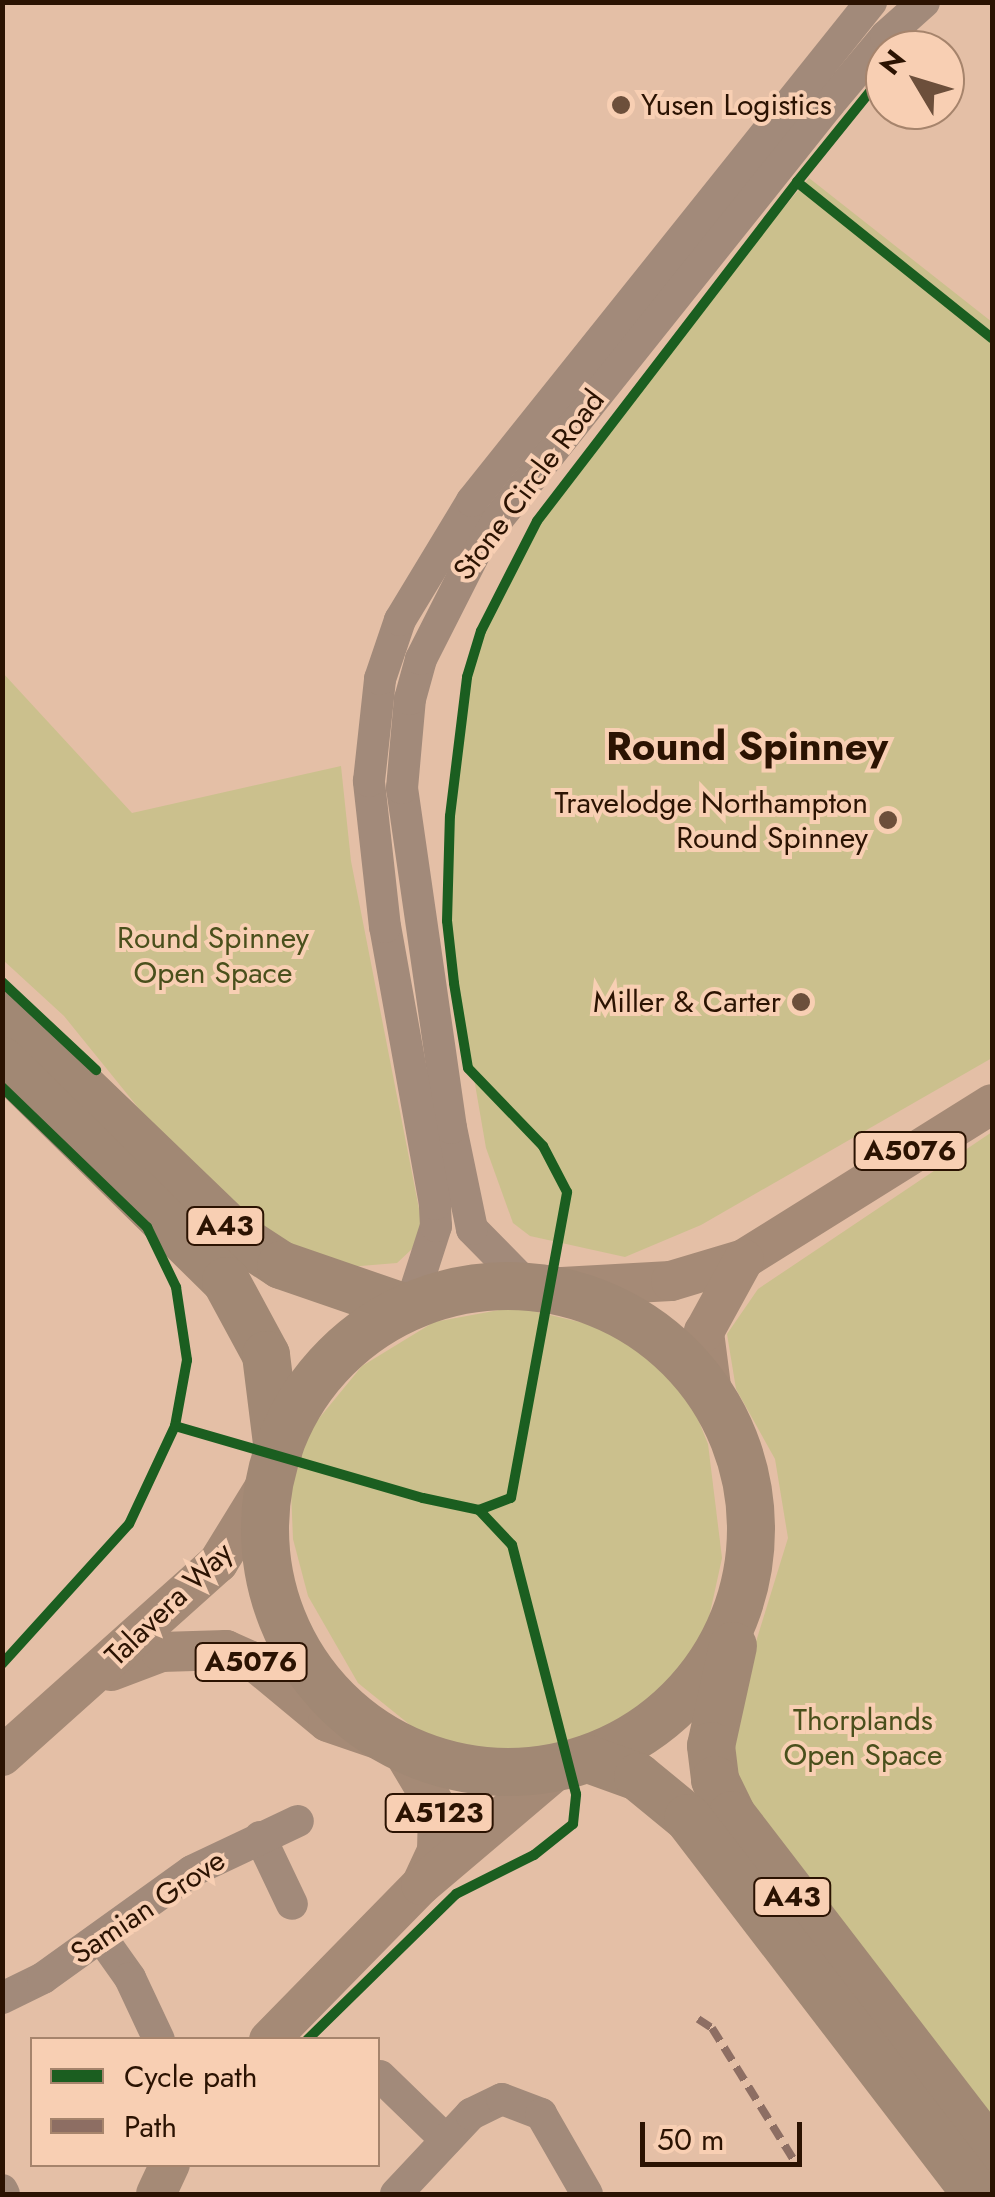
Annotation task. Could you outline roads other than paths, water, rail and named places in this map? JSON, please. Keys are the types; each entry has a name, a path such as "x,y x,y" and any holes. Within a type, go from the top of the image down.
{"highway":[{"name":"A43","path":"2,1010 238,1237 282,1265 408,1308"},
{"name":"A43","path":"2,1061 226,1281 266,1355 274,1465 266,1555 287,1631 330,1696 396,1746 479,1771 574,1763 638,1777 688,1818 977,2194"},
{"name":"A43","path":"274,1465 293,1416 340,1353 408,1308 468,1289 536,1287 639,1323 712,1394 736,1441 750,1493 752,1546 711,1746 716,1780 774,1874 992,2154"},
{"name":"A43","path":"574,1763 668,1714 716,1654 742,1599"}],"main road":[{"name":"A5076","path":"536,1287 671,1282 744,1259 992,1104"},
{"name":"A5076","path":"712,1394 704,1332 744,1259"},
{"name":"Talavera Way","path":"2,1756 218,1563 274,1465"},
{"name":"Talavera Way","path":"93,1677 161,1652 226,1650 259,1665 328,1722 396,1746"},
{"name":"A5123","path":"396,1746 428,1788 440,1821 438,1851 421,1885"},
{"name":"A5123","path":"272,2037 421,1885 574,1763"},
{"path":"156,2194 169,2167"}],"street":[{"name":"Stone Circle Road","path":"408,1308 436,1226 435,1204 384,922 368,781 380,679 400,620 472,502 871,2"},
{"name":"Stone Circle Road","path":"536,1287 485,1250 472,1229 450,1128 402,788 410,699 421,660 482,539 829,104 886,36 924,2"},
{"name":"Samian Grove","path":"2,1998 100,1937 192,1871 298,1821"},
{"path":"260,1837 292,1904"},
{"path":"100,1937 130,1978 158,2037"},
{"path":"386,2070 446,2140"},
{"path":"396,2194 446,2140 492,2100 522,2103 546,2121 587,2194"}],"place":[{"name":"Yusen Logistics","path":"621,105"},
{"name":"Travelodge Northampton Round Spinney","path":"888,820"},
{"name":"Miller & Carter","path":"801,1002"}],"district":[{"name":"Round Spinney","path":"747,746"}],"park label":[{"name":"Round Spinney Open Space","path":"213,955"},
{"name":"Thorplands Open Space","path":"863,1737"}]}
